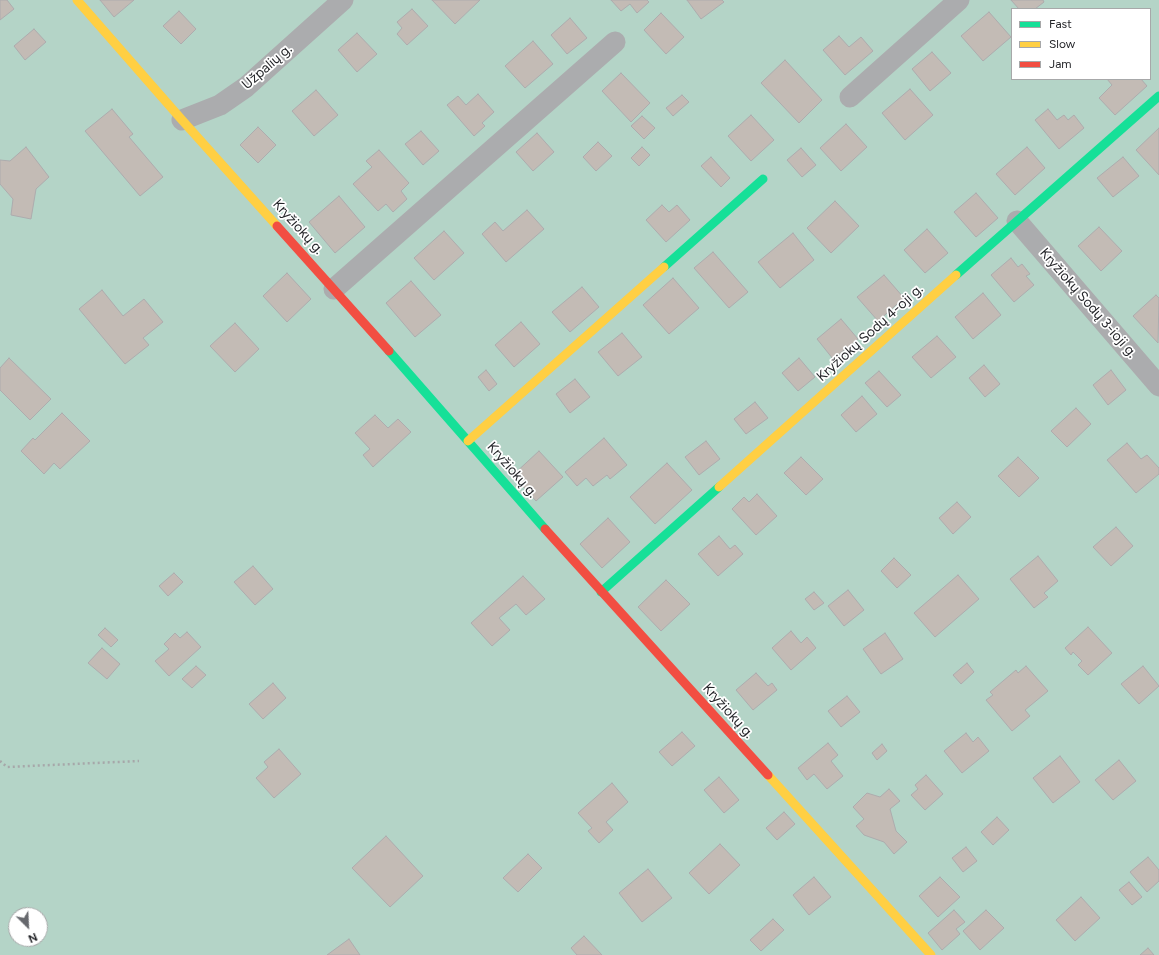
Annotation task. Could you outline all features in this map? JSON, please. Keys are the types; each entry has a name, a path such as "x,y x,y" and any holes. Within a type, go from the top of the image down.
{"street":[{"name":"Kryžiokų g.","path":"77,0 601,592 931,955"},
{"name":"Užpalių g.","path":"182,120 220,105 246,87 343,0"},
{"path":"850,97 959,0"},
{"path":"334,289 615,42"},
{"name":"Kryžiokų Sodų 4-oji g.","path":"601,592 1017,220 1159,96"},
{"path":"468,441 763,179"},
{"name":"Kryžiokų Sodų 3-ioji g.","path":"1017,220 1157,379"}],"path":[{"path":"0,761 7,767 139,761"}],"green space":[{"path":"0,0 1159,0 1159,955 0,955"}],"building":[{"path":"0,0 7,0 14,9 0,20"},
{"path":"100,0 134,0 114,17"},
{"path":"432,0 480,0 455,24"},
{"path":"611,0 647,0 649,2 637,13 630,4 621,11"},
{"path":"687,0 722,0 724,2 701,19"},
{"path":"1011,0 1043,0 1044,2 1036,8 1018,8"},
{"path":"412,9 428,26 407,45 397,34 402,28 397,22"},
{"path":"179,11 196,29 181,44 163,26"},
{"path":"989,12 1011,37 983,61 961,36"},
{"path":"661,13 684,37 666,54 644,30"},
{"path":"570,18 587,38 567,54 551,35"},
{"path":"34,29 46,42 25,60 14,46"},
{"path":"357,33 377,54 357,72 338,50"},
{"path":"839,36 849,47 861,37 873,51 845,75 823,50"},
{"path":"533,41 553,64 525,88 505,66"},
{"path":"932,52 951,73 930,91 912,69"},
{"path":"785,60 822,100 799,123 761,83"},
{"path":"621,73 650,103 631,122 602,91"},
{"path":"1108,80 1142,80 1147,86 1115,115 1099,98 1112,85"},
{"path":"910,89 933,115 905,140 882,113"},
{"path":"316,90 338,115 314,136 292,111"},
{"path":"478,94 494,112 482,123 485,126 474,136 447,105 458,96 466,105"},
{"path":"682,95 689,102 673,116 666,108"},
{"path":"112,109 133,134 129,137 163,177 140,196 85,131"},
{"path":"1048,109 1057,120 1064,115 1068,120 1074,115 1084,128 1059,149 1035,120"},
{"path":"751,115 774,140 751,161 728,136"},
{"path":"642,116 655,128 644,139 631,126"},
{"path":"846,124 867,147 841,171 820,148"},
{"path":"258,127 276,145 258,163 240,145"},
{"path":"1159,128 1159,175 1136,150"},
{"path":"421,131 439,151 423,165 405,144"},
{"path":"537,133 554,152 533,171 516,152"},
{"path":"598,142 612,156 596,171 583,157"},
{"path":"26,147 49,177 36,189 31,219 11,215 13,199 0,184 0,160 10,161"},
{"path":"642,147 650,155 639,166 631,158"},
{"path":"1027,147 1045,168 1015,195 996,174"},
{"path":"801,148 816,165 802,177 787,160"},
{"path":"379,150 409,183 401,191 407,199 393,212 386,204 378,211 353,184 372,167 366,161"},
{"path":"711,157 730,178 721,187 701,166"},
{"path":"1123,157 1139,176 1113,197 1097,178"},
{"path":"976,193 998,218 976,237 954,212"},
{"path":"339,196 365,227 335,253 309,222"},
{"path":"835,201 859,226 831,253 807,228"},
{"path":"662,205 669,212 677,205 690,220 666,242 646,220"},
{"path":"527,210 544,229 506,262 482,234 495,222 503,231"},
{"path":"1099,227 1122,251 1101,271 1078,246"},
{"path":"927,229 948,253 925,273 904,250"},
{"path":"444,231 464,253 434,280 414,258"},
{"path":"793,233 814,260 780,288 758,262"},
{"path":"713,252 748,292 729,308 694,268"},
{"path":"1011,258 1018,267 1022,264 1030,274 1026,276 1034,285 1014,302 991,275"},
{"path":"287,273 311,299 287,322 263,296"},
{"path":"884,275 904,298 878,321 857,297"},
{"path":"673,278 699,308 669,334 643,305"},
{"path":"411,281 441,315 415,337 386,303"},
{"path":"582,287 599,307 570,332 552,312"},
{"path":"102,290 123,316 144,299 163,322 143,338 149,345 125,364 79,309"},
{"path":"983,293 1001,315 973,339 955,317"},
{"path":"1156,295 1159,298 1158,343 1133,316"},
{"path":"841,319 858,339 833,359 817,339"},
{"path":"521,322 540,344 514,367 495,345"},
{"path":"235,323 259,349 235,372 210,346"},
{"path":"622,333 642,357 618,376 598,352"},
{"path":"937,336 956,357 931,378 912,357"},
{"path":"9,358 51,399 30,420 0,390 0,368"},
{"path":"799,358 815,377 798,391 782,373"},
{"path":"984,365 1000,384 985,397 969,378"},
{"path":"486,370 497,384 489,391 478,377"},
{"path":"1111,370 1126,390 1108,405 1093,385"},
{"path":"879,371 901,395 887,407 865,383"},
{"path":"575,379 590,397 570,413 556,394"},
{"path":"862,396 877,414 856,432 841,415"},
{"path":"755,402 768,418 746,434 734,419"},
{"path":"1076,408 1091,424 1067,447 1051,431"},
{"path":"62,413 90,441 60,469 54,463 44,474 21,451 33,438 35,440"},
{"path":"375,415 388,428 398,419 411,432 373,467 363,455 370,449 355,433"},
{"path":"604,438 627,465 610,479 607,475 593,486 586,478 577,486 565,472"},
{"path":"706,441 720,459 699,475 685,457"},
{"path":"1127,443 1141,459 1147,455 1159,468 1159,474 1136,493 1107,460"},
{"path":"539,451 563,477 536,501 513,475"},
{"path":"801,457 823,479 806,495 784,473"},
{"path":"1018,457 1039,478 1019,497 998,476"},
{"path":"667,463 692,490 655,524 630,497"},
{"path":"757,494 777,516 756,535 732,509 744,497 749,502"},
{"path":"957,502 971,517 953,534 939,518"},
{"path":"608,518 630,542 602,568 580,544"},
{"path":"1116,527 1133,546 1111,566 1093,547"},
{"path":"719,536 730,549 735,545 743,554 718,576 698,554"},
{"path":"1038,556 1058,581 1044,593 1048,597 1034,608 1010,579"},
{"path":"894,558 911,575 897,588 881,571"},
{"path":"253,566 273,589 255,605 234,582"},
{"path":"174,573 183,582 168,596 159,586"},
{"path":"958,575 979,599 935,637 914,613"},
{"path":"523,576 545,599 526,615 516,604 499,618 510,630 492,646 471,623"},
{"path":"666,580 690,604 661,631 638,607"},
{"path":"848,590 864,610 844,626 828,606"},
{"path":"814,592 824,603 814,610 805,599"},
{"path":"1088,627 1112,653 1088,675 1078,665 1082,661 1073,652 1071,655 1065,648"},
{"path":"105,628 118,640 111,647 98,635"},
{"path":"791,631 801,643 807,637 816,648 791,670 772,648"},
{"path":"187,632 201,647 169,676 155,661 169,649 164,644 175,633 180,638"},
{"path":"885,633 903,659 881,674 863,649"},
{"path":"102,648 120,664 107,679 88,663"},
{"path":"967,663 974,672 961,684 953,675"},
{"path":"196,666 206,675 192,688 182,679"},
{"path":"1026,666 1048,691 1025,710 1030,716 1012,731 986,700 993,695 990,692 1016,670 1018,673"},
{"path":"1143,666 1159,686 1139,704 1121,684"},
{"path":"756,673 768,686 772,683 777,690 753,710 736,690"},
{"path":"273,683 286,698 263,719 249,704"},
{"path":"847,696 860,712 841,727 828,711"},
{"path":"682,732 695,746 672,766 659,752"},
{"path":"966,733 973,742 978,737 989,751 962,773 944,751"},
{"path":"828,743 838,755 831,761 843,776 827,789 814,774 807,780 798,768"},
{"path":"882,744 887,751 877,760 872,753"},
{"path":"279,749 301,774 274,798 256,778 268,767 264,762"},
{"path":"1060,756 1080,782 1053,803 1033,778"},
{"path":"1119,760 1136,781 1113,800 1095,780"},
{"path":"926,775 943,794 925,810 911,795 918,789 915,785"},
{"path":"719,777 739,800 724,813 704,790"},
{"path":"612,783 628,802 606,822 613,830 599,843 588,831 592,828 578,813"},
{"path":"889,789 900,801 890,809 896,831 907,842 894,854 884,842 864,835 856,826 864,819 853,807 867,793 880,797"},
{"path":"784,812 795,824 777,840 766,828"},
{"path":"997,817 1009,830 993,845 981,832"},
{"path":"386,836 423,876 390,907 352,868"},
{"path":"720,844 740,865 709,894 689,873"},
{"path":"966,847 977,861 963,872 952,858"},
{"path":"528,854 542,868 518,892 503,878"},
{"path":"1148,857 1159,870 1159,881 1147,892 1130,872"},
{"path":"648,869 672,898 642,922 619,893"},
{"path":"814,877 831,897 809,915 793,895"},
{"path":"940,877 960,897 938,917 919,896"},
{"path":"1129,882 1142,897 1132,905 1119,890"},
{"path":"1081,897 1100,918 1075,941 1056,920"},
{"path":"954,910 965,922 956,929 960,934 942,950 928,933"},
{"path":"986,910 1004,928 980,950 963,931"},
{"path":"773,919 784,930 761,951 750,940"},
{"path":"584,936 602,955 577,955 571,948"},
{"path":"349,939 360,955 327,955"},
{"path":"1148,948 1154,955 1140,955"}],"traffic: fast":[{"path":"956,275 1159,96"},
{"path":"664,267 763,179"},
{"path":"389,351 545,529"},
{"path":"601,592 719,487"}],"traffic: slow":[{"path":"77,0 277,226"},
{"path":"468,441 664,267"},
{"path":"719,487 956,275"},
{"path":"768,775 931,955"}],"traffic: jam":[{"path":"277,226 389,351"},
{"path":"545,529 768,775"}]}
